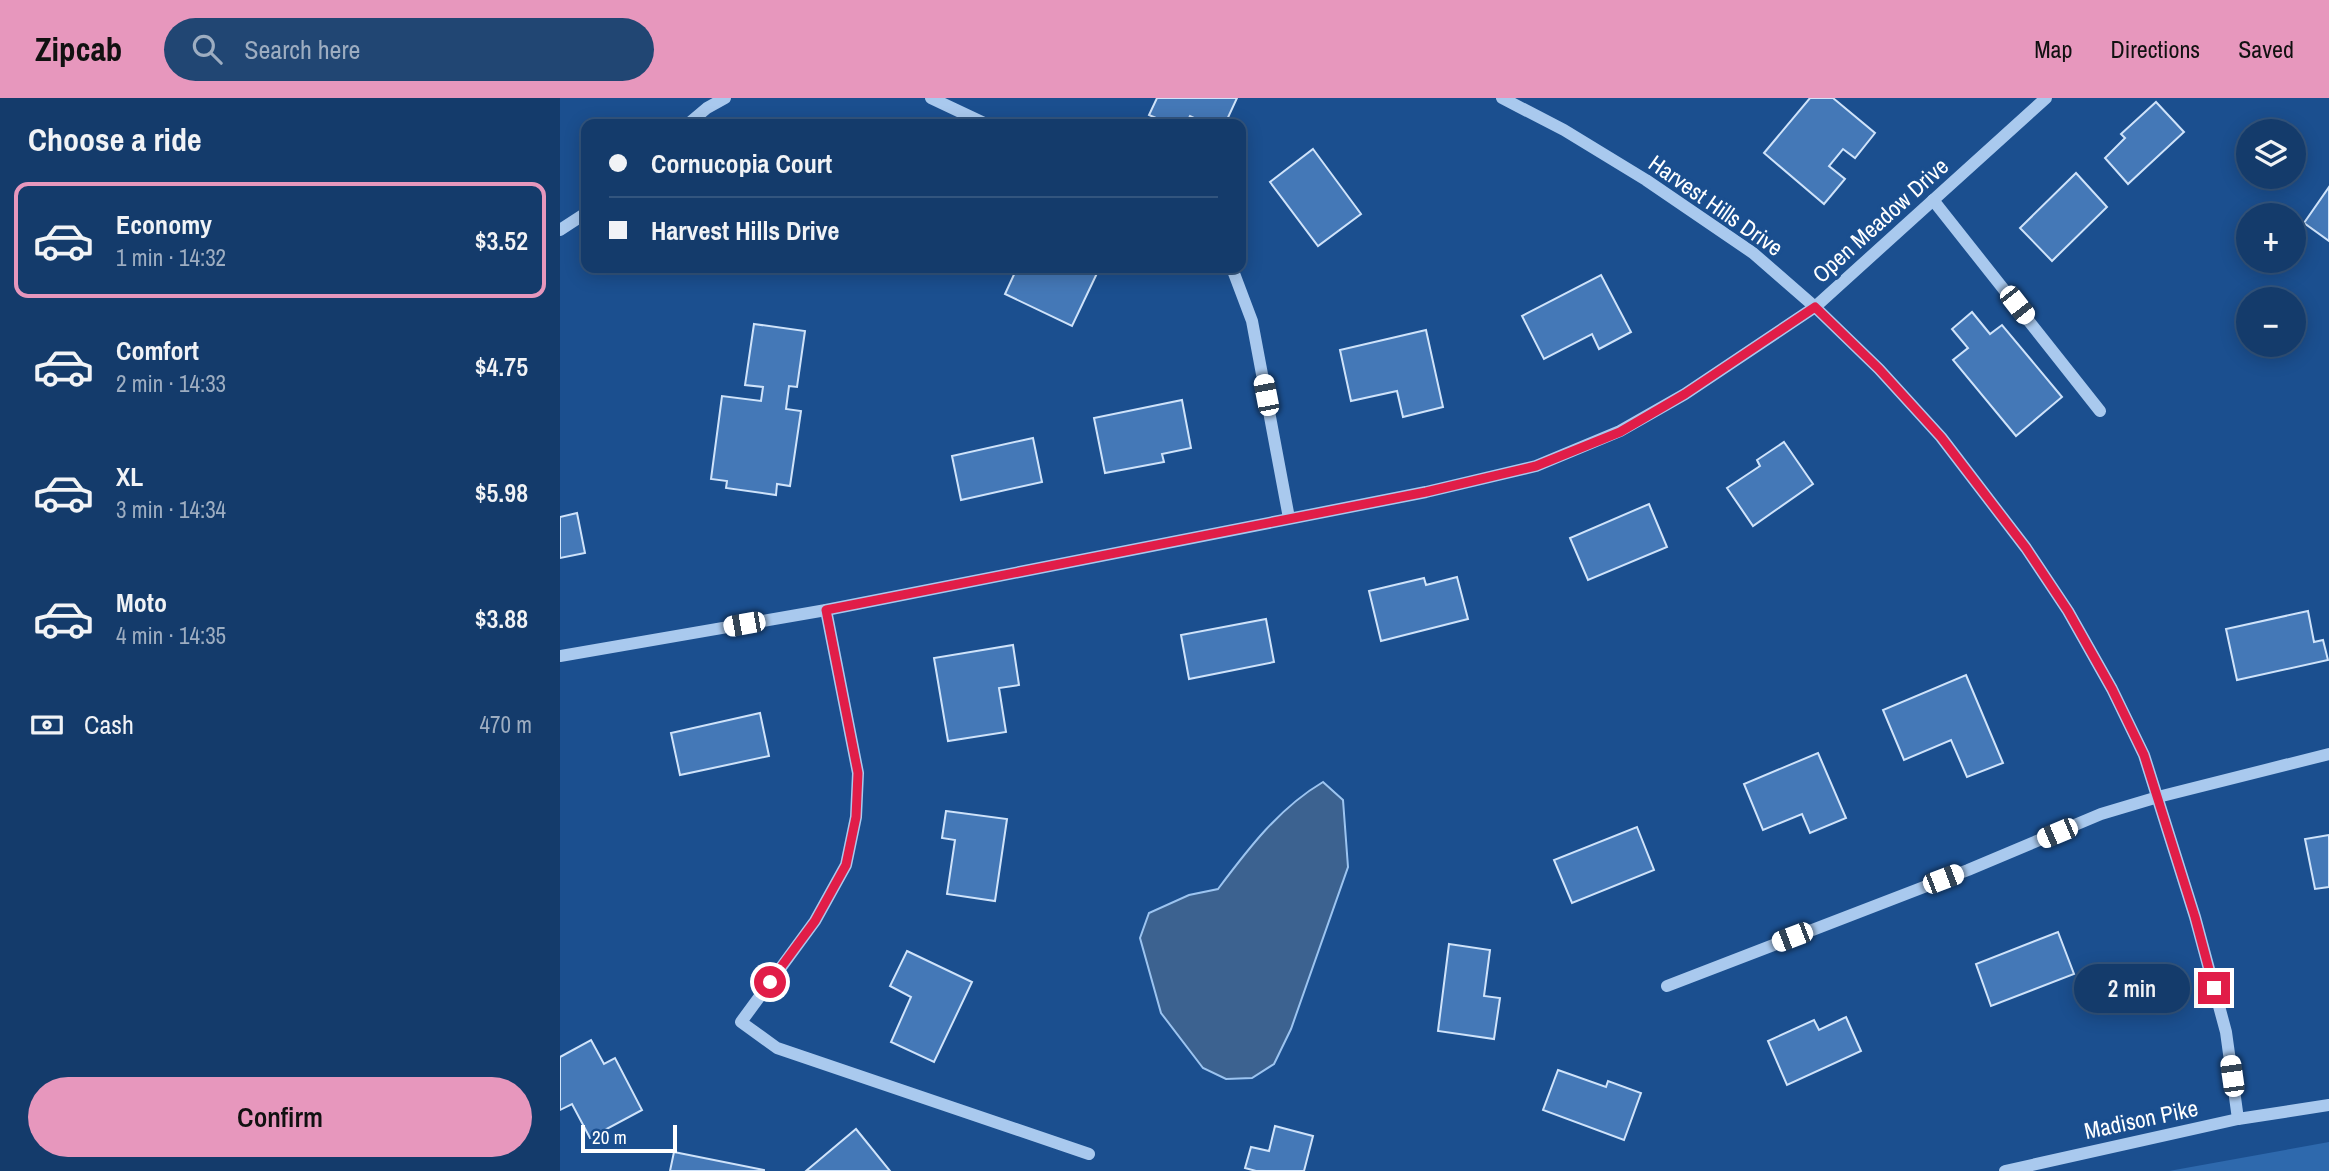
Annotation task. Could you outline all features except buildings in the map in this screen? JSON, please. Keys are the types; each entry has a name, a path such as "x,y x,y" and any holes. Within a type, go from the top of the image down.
{"street":[{"path":"694,119 724,98"},
{"path":"931,98 975,119"},
{"name":"Harvest Hills Drive","path":"1502,98 1564,130 1646,180 1753,253 1815,307 1879,369 1941,437 2026,548 2068,611 2112,689 2144,755 2195,917 2226,1032 2238,1119"},
{"name":"Open Meadow Drive","path":"560,656 826,610 1426,492 1536,466 1620,432 1674,401 1815,307 2046,98"},
{"path":"1933,200 2100,411"},
{"path":"560,230 581,217"},
{"path":"1234,273 1252,321 1289,518"},
{"path":"826,610 858,773 856,817 846,865 815,921 741,1022 777,1048 1089,1154"},
{"path":"1667,986 1955,875 2101,814 2329,754"},
{"name":"Madison Pike","path":"2005,1171 2238,1119 2329,1105"}],"shaded area":[{"path":"1323,782 1343,800 1348,867 1291,1029 1274,1064 1252,1078 1226,1079 1203,1068 1161,1013 1140,938 1149,913 1189,895 1218,889 1278,817"},
{"path":"2329,1142 2329,1171 2169,1171 2180,1169"}],"route":[{"path":"770,982 815,921 846,865 856,817 858,773 826,610 1426,492 1536,466 1620,432 1685,394 1815,307 1879,369 1941,437 2026,548 2068,611 2112,689 2144,755 2195,917 2214,988"}]}
